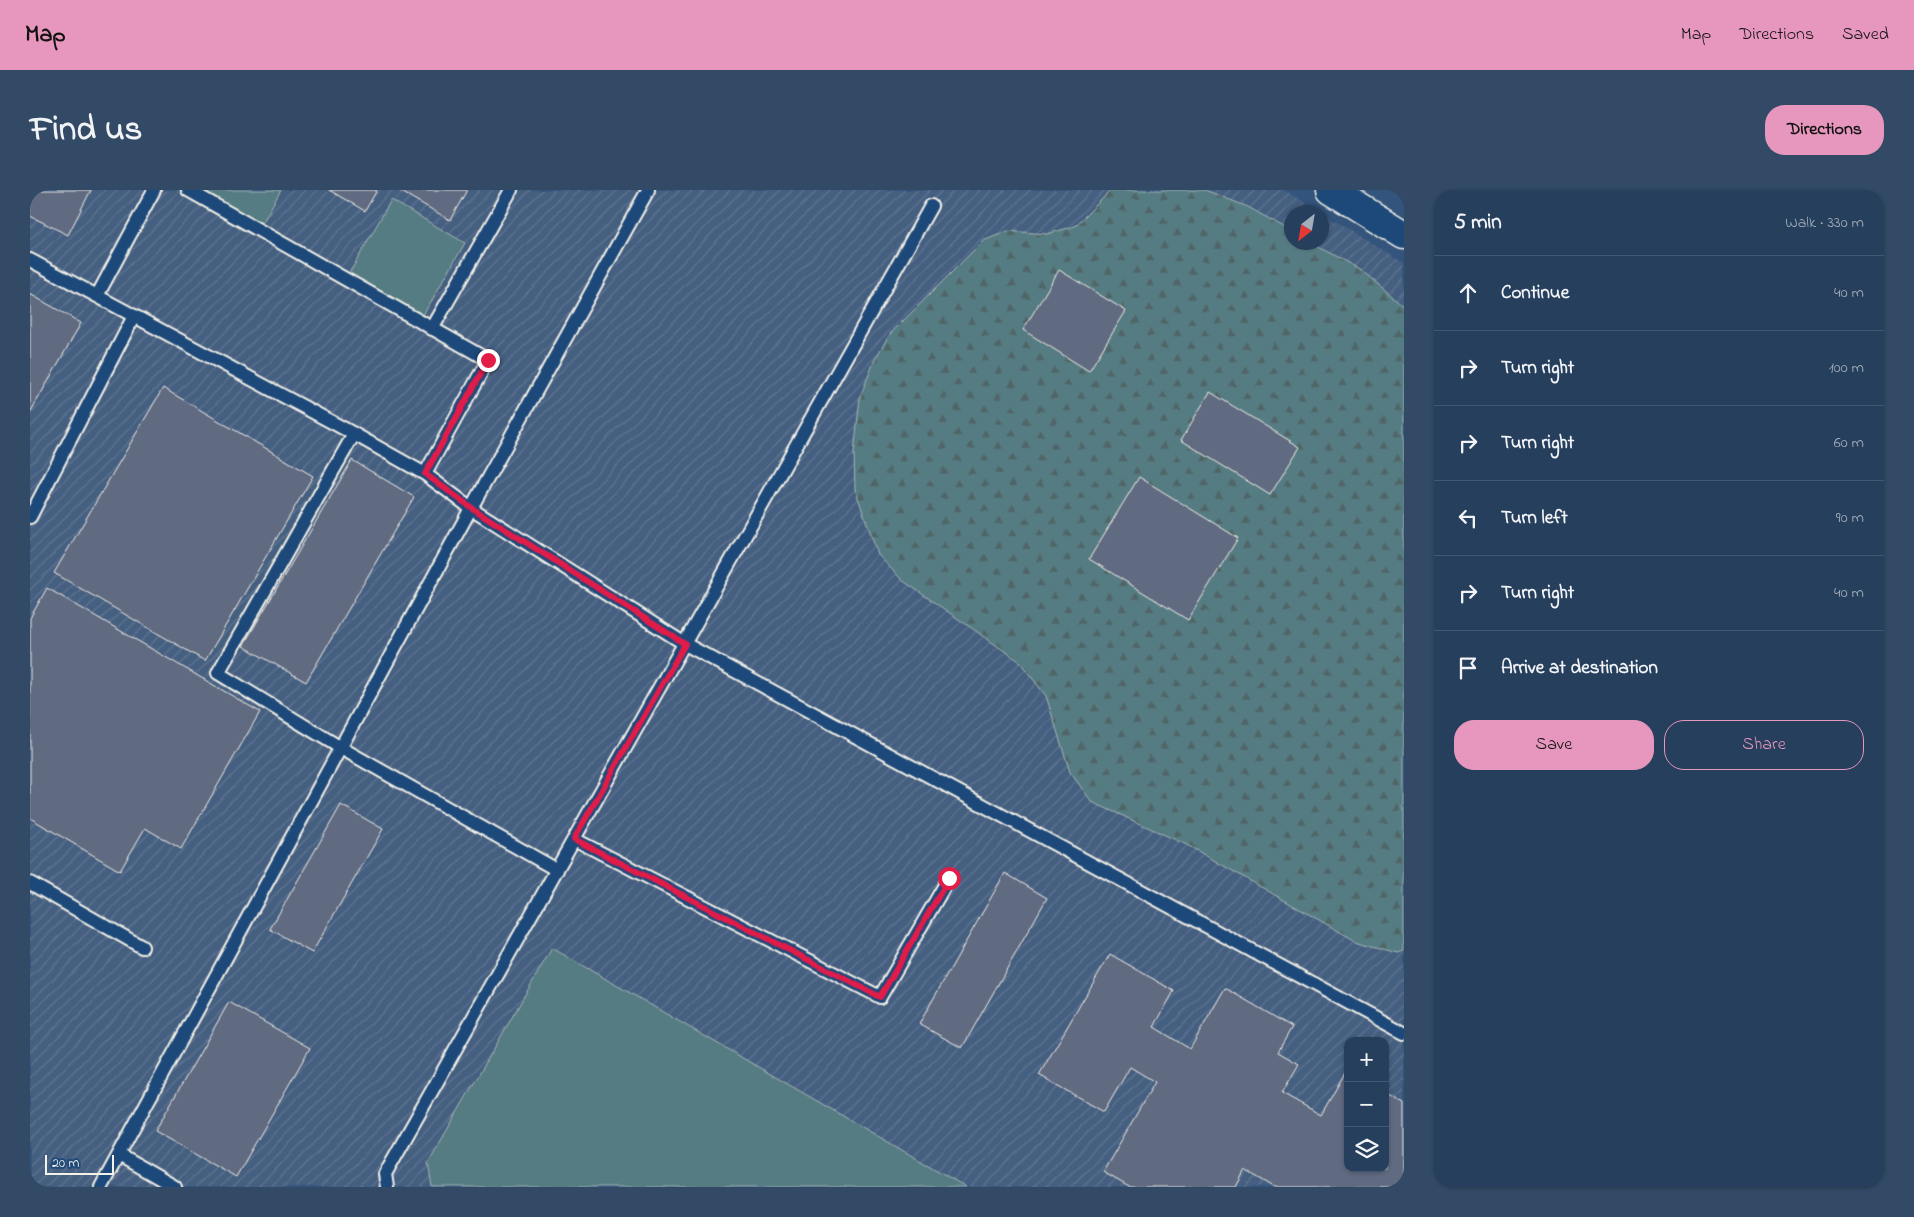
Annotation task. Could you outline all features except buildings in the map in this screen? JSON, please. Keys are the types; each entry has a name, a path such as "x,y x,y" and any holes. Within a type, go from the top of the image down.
{"street":[{"path":"1331,190 1404,235"}],"lane":[{"path":"97,296 154,190"},
{"path":"188,190 488,360 425,474"},
{"path":"432,329 511,190"},
{"path":"101,1187 648,190"},
{"path":"378,1187 931,206"},
{"path":"30,260 425,474 472,508 685,644 1404,1033"},
{"path":"30,517 134,316"},
{"path":"354,434 218,673 341,748 557,870"},
{"path":"574,839 880,997 949,878"},
{"path":"30,884 142,947"},
{"path":"119,1155 175,1187"},
{"path":"385,1174 388,1187"}],"shaded area":[{"path":"30,190 1284,190 1309,205 1284,205 1284,250 1329,250 1329,217 1404,263 1404,1187 30,1187"}],"green space":[{"path":"196,190 281,190 260,227"},
{"path":"1111,190 1205,190 1248,207 1284,227 1284,250 1324,250 1361,270 1404,306 1404,951 1398,953 1356,941 1187,845 1092,802 1070,772 1046,696 1019,661 902,580 878,555 855,489 854,453 860,397 875,359 890,334 983,241 1008,231 1047,234 1075,226"},
{"path":"391,200 465,243 422,317 349,274"},
{"path":"552,948 966,1187 432,1187 428,1163"}],"route":[{"path":"488,360 425,474 472,508 685,644 574,839 880,997 949,878"}]}
